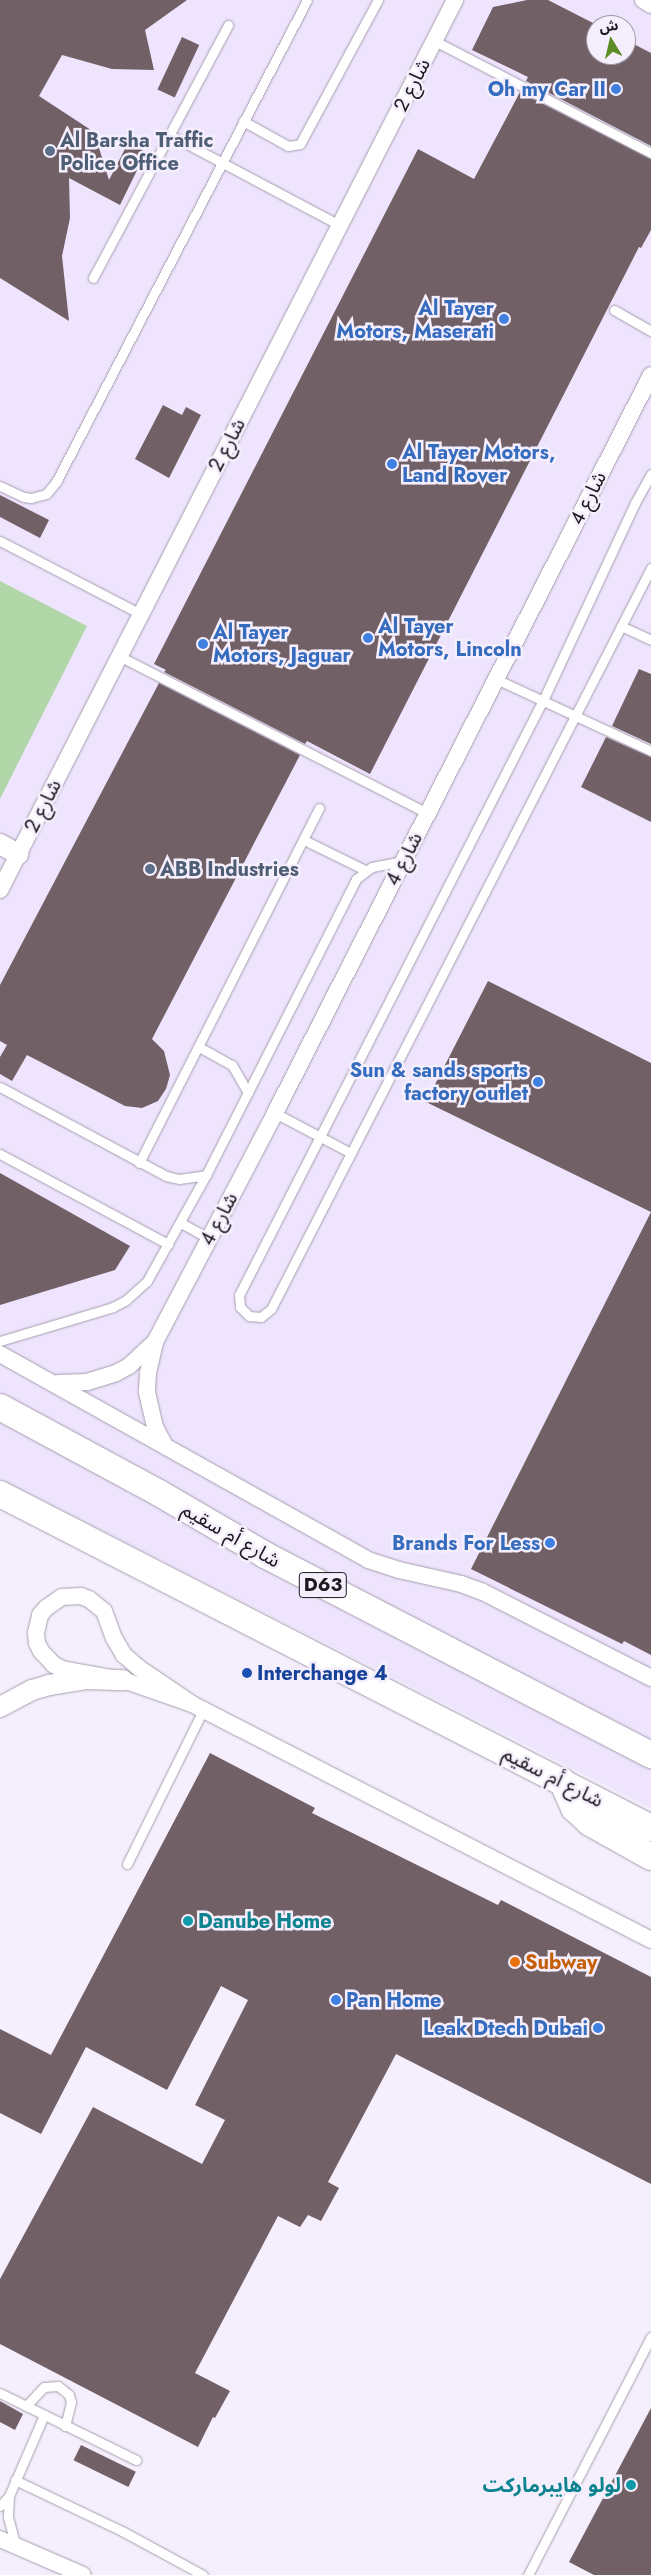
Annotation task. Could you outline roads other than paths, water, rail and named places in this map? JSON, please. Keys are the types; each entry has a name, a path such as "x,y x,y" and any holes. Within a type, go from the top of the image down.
{"main road":[{"name":"شارع أم سقيم","path":"0,1407 159,1493 267,1556 651,1755"},
{"name":"شارع أم سقيم","path":"0,1494 651,1828"},
{"path":"562,1781 574,1808 590,1824 651,1857"}],"street":[{"name":"شارع 2","path":"0,890 452,6 460,0"},
{"path":"643,0 651,4"},
{"name":"شارع 4","path":"164,1444 155,1427 147,1391 148,1373 155,1342 275,1113 651,375"},
{"path":"0,844 18,854"},
{"name":"شارع 4","path":"56,1383 87,1382 116,1373 129,1366 155,1342"},
{"path":"0,1354 56,1383 269,1506 368,1560 399,1570 461,1584 482,1592 651,1678"},
{"path":"198,1707 123,1680 62,1669 46,1659 40,1651 36,1633 40,1615 46,1608 62,1597 80,1596 97,1604 108,1619 114,1638 124,1655 139,1668 198,1707 651,1940"},
{"path":"0,1707 32,1690 67,1682 123,1680"},
{"path":"0,2539 83,2575"}],"lane":[{"path":"0,486 24,497 32,498 46,494 52,489 306,0"},
{"path":"243,121 288,146 300,144 378,0"},
{"path":"93,278 228,25"},
{"path":"435,41 651,153"},
{"path":"170,135 339,225"},
{"path":"614,310 651,331"},
{"path":"651,474 635,503 543,700 239,1295 240,1307 249,1316 261,1317 271,1309 651,568"},
{"path":"0,541 141,614"},
{"path":"621,626 651,640"},
{"path":"119,656 427,812"},
{"path":"496,679 651,751"},
{"path":"139,1163 319,808"},
{"path":"304,840 365,870"},
{"path":"0,1341 99,1312 126,1300 147,1281 206,1175 356,879 365,870 379,865 404,861"},
{"path":"199,1047 232,1065 248,1093"},
{"path":"0,1087 139,1163 171,1178 206,1175"},
{"path":"275,1113 351,1153"},
{"path":"0,1154 168,1244"},
{"path":"180,1223 208,1238"},
{"path":"127,1864 198,1707"},
{"path":"528,2575 651,2337"},
{"path":"26,2406 44,2387 58,2386 69,2395 71,2402 65,2426"},
{"path":"0,2393 136,2460"},
{"path":"16,2546 8,2517 9,2496 44,2415"},
{"path":"15,2480 104,2522 203,2575"},
{"path":"0,2506 9,2496"}],"place":[{"name":"Oh my Car II","path":"616,89"},
{"name":"Al Barsha Traffic Police Office","path":"50,151"},
{"name":"Al Tayer Motors, Maserati","path":"504,319"},
{"name":"Al Tayer Motors, Land Rover","path":"392,464"},
{"name":"Al Tayer Motors, Lincoln","path":"368,638"},
{"name":"Al Tayer Motors, Jaguar","path":"203,644"},
{"name":"ABB Industries","path":"150,869"},
{"name":"Sun & sands sports factory outlet","path":"538,1082"},
{"name":"Brands For Less","path":"550,1543"},
{"name":"Interchange 4","path":"247,1673"},
{"name":"Danube Home","path":"188,1921"},
{"name":"Subway","path":"515,1962"},
{"name":"Pan Home","path":"336,2000"},
{"name":"Leak Dtech Dubai","path":"598,2028"},
{"name":"لولو هايبرماركت","path":"631,2485"}]}
